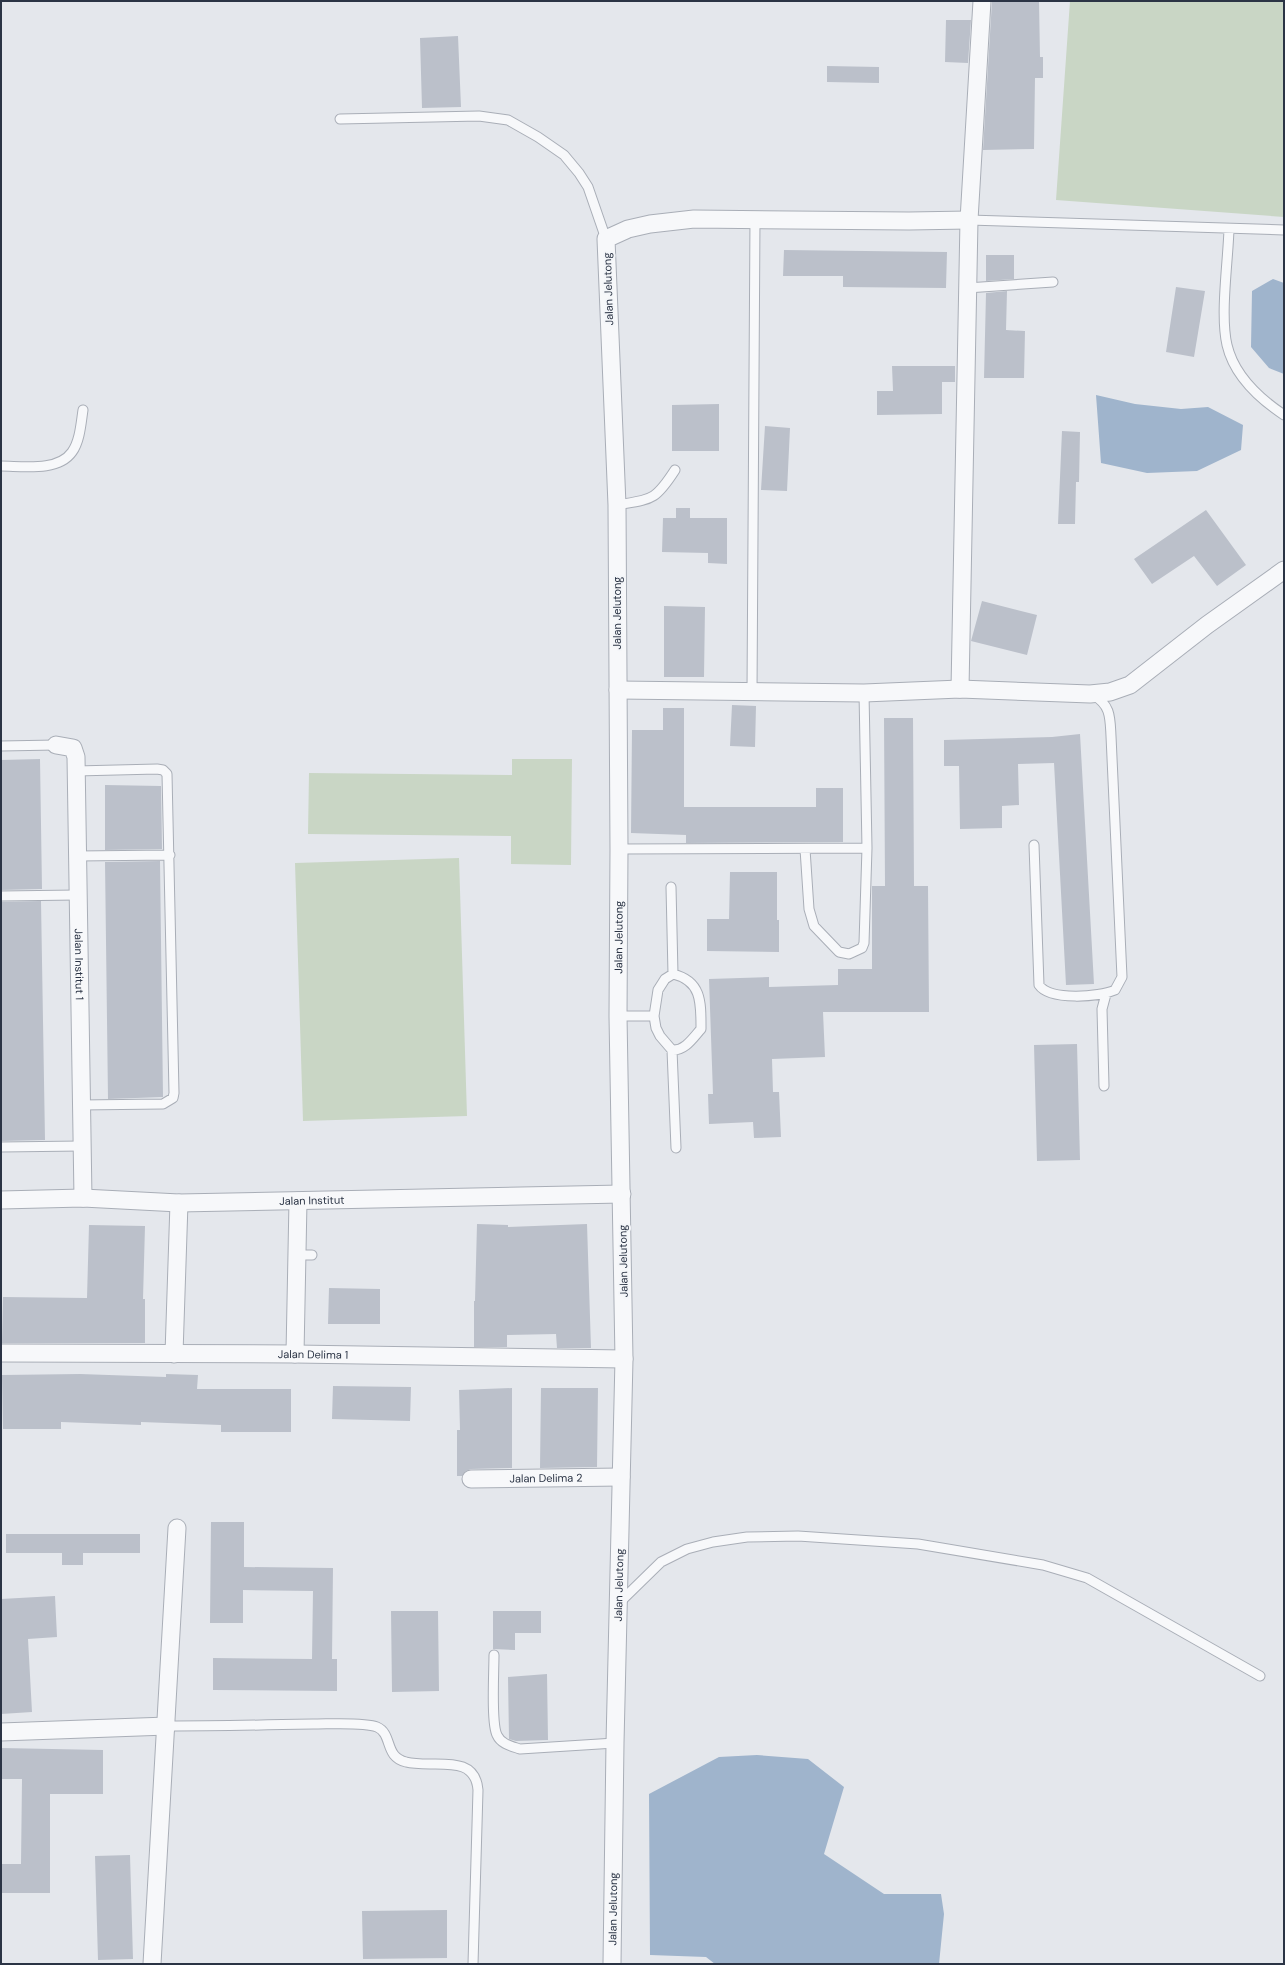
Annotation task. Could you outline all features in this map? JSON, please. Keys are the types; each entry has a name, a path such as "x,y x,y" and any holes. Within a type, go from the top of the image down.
{"street":[{"path":"960,689 969,220 982,1"},
{"path":"606,239 628,229 650,224 694,219 909,221 969,220"},
{"name":"Jalan Jelutong","path":"606,239 616,505 619,849 618,1016 624,1359 615,1743 612,1964"},
{"path":"618,690 864,693 960,689 1090,694 1110,692 1130,685 1207,625 1284,570"},
{"name":"Jalan Institut 1","path":"56,745 73,748 76,757 80,1105 83,1198"},
{"name":"Jalan Institut","path":"1,1200 83,1198 180,1203 622,1194"},
{"path":"295,1354 304,1255 298,1201"},
{"path":"174,1354 180,1203"},
{"name":"Jalan Delima 1","path":"1,1353 295,1354 624,1359"},
{"name":"Jalan Delima 2","path":"471,1479 621,1477"},
{"path":"152,1964 167,1726 177,1528"},
{"path":"1,1732 167,1726"}],"lane":[{"name":"Jalan Jelutong","path":"340,119 480,116 508,120 538,137 564,155 579,173 588,188 606,239"},
{"path":"752,692 755,219"},
{"path":"969,220 1284,230"},
{"path":"1229,229 1225,313 1227,345 1238,372 1268,404 1284,415"},
{"path":"967,288 1053,282"},
{"path":"1,466 48,465 62,460 72,452 78,438 83,410"},
{"path":"616,505 650,500 663,488 675,470"},
{"path":"805,849 810,916 814,926 839,952 849,954 862,948 864,943 867,848 864,693"},
{"path":"1034,844 1038,985 1043,991 1060,995 1106,994 1115,990 1122,977 1111,736 1109,715 1103,701 1090,694"},
{"path":"1,746 56,745"},
{"path":"76,770 157,769 163,770 167,774 170,855 174,1093 173,1098 163,1104 80,1105"},
{"path":"619,849 867,848"},
{"path":"77,856 170,855"},
{"path":"671,887 673,974"},
{"path":"1,896 77,894"},
{"path":"672,1050 678,1050 686,1046 702,1029 702,1002 697,991 682,976 673,974 665,979 658,990 654,1016 656,1028 666,1044 672,1050 676,1148"},
{"path":"1104,1086 1102,1009 1106,994"},
{"path":"618,1016 654,1016"},
{"path":"1,1147 81,1146"},
{"path":"618,1604 660,1562 687,1549 713,1542 747,1537 798,1536 918,1544 1043,1565 1087,1578 1260,1676"},
{"path":"494,1655 495,1724 497,1736 506,1745 520,1749 615,1743"},
{"path":"167,1726 336,1724 376,1726 383,1732 390,1751 395,1757 403,1762 414,1764 450,1764 464,1766 473,1771 477,1779 478,1790 473,1964"}],"green space":[{"path":"1070,1 1284,1 1284,217 1056,200"},
{"path":"512,759 572,759 571,865 511,864 511,836 308,834 309,773 512,775"},
{"path":"459,858 467,1116 303,1121 295,863"}],"water":[{"path":"1273,279 1284,283 1284,374 1269,368 1251,347 1252,291"},
{"path":"1096,395 1135,404 1181,409 1208,407 1243,425 1241,450 1197,471 1147,473 1101,463"},
{"path":"757,1755 808,1759 844,1787 824,1854 884,1894 941,1894 944,1914 939,1964 715,1964 706,1957 650,1955 649,1794 719,1757"}],"building":[{"path":"992,1 1039,1 1040,57 1043,57 1043,78 1035,78 1034,149 983,150"},
{"path":"946,20 971,20 968,63 945,62"},
{"path":"458,36 461,107 422,108 420,38"},
{"path":"827,66 879,67 879,83 827,82"},
{"path":"784,250 947,252 946,288 843,287 843,276 783,276"},
{"path":"986,255 1014,255 1014,279 986,281"},
{"path":"1176,287 1205,291 1194,357 1166,352"},
{"path":"1007,291 1006,330 1025,331 1024,378 984,378 986,293"},
{"path":"892,366 955,366 955,382 942,382 942,414 877,415 877,391 893,391"},
{"path":"719,404 719,451 672,451 672,405"},
{"path":"765,426 790,428 787,491 761,490"},
{"path":"1062,431 1080,432 1079,482 1076,482 1075,524 1058,524"},
{"path":"676,508 690,508 690,518 727,518 727,564 708,563 708,553 662,552 663,518 676,518"},
{"path":"1206,510 1246,565 1217,586 1194,556 1152,584 1134,559"},
{"path":"982,601 1037,615 1027,655 971,641"},
{"path":"664,606 705,607 704,677 664,677"},
{"path":"732,705 756,706 755,747 730,746"},
{"path":"663,708 684,708 684,807 816,807 816,788 843,788 843,842 686,843 686,835 631,833 632,730 663,730"},
{"path":"884,718 913,718 914,886 928,886 929,1012 823,1012 825,1057 772,1059 773,1092 779,1092 781,1137 754,1138 753,1122 709,1124 708,1094 713,1094 709,979 769,977 769,987 838,985 838,969 872,969 872,886 885,886"},
{"path":"1080,734 1094,984 1066,985 1054,763 1018,764 1019,805 1002,806 1002,828 960,829 959,766 944,766 944,740 1052,737"},
{"path":"40,759 42,889 1,890 1,760"},
{"path":"105,785 161,786 162,849 105,850"},
{"path":"160,861 163,1097 108,1099 105,862"},
{"path":"730,872 777,872 779,952 707,951 707,919 729,919"},
{"path":"41,901 45,1140 1,1141 1,902"},
{"path":"1077,1044 1080,1160 1037,1161 1034,1045"},
{"path":"477,1224 508,1225 508,1227 587,1224 591,1348 557,1348 556,1334 507,1335 507,1347 474,1347"},
{"path":"89,1225 145,1226 143,1299 145,1299 145,1343 2,1343 3,1297 87,1298"},
{"path":"329,1288 380,1289 380,1324 328,1324"},
{"path":"80,1374 166,1377 166,1374 198,1375 197,1389 291,1389 291,1432 221,1432 221,1425 141,1422 141,1425 61,1422 61,1429 3,1429 2,1375"},
{"path":"333,1386 411,1387 410,1421 332,1419"},
{"path":"512,1388 512,1468 471,1469 466,1471 462,1476 457,1476 457,1430 460,1430 459,1390"},
{"path":"541,1388 598,1388 597,1467 540,1468"},
{"path":"211,1522 244,1522 244,1567 333,1568 332,1659 337,1659 337,1691 213,1690 213,1658 312,1659 313,1591 243,1590 243,1623 210,1623"},
{"path":"6,1534 140,1534 140,1553 83,1553 83,1565 62,1565 62,1553 6,1553"},
{"path":"55,1596 57,1637 28,1639 32,1712 1,1714 1,1599"},
{"path":"391,1611 438,1611 439,1691 392,1692"},
{"path":"493,1611 541,1611 541,1633 515,1633 515,1650 493,1649"},
{"path":"547,1674 548,1740 516,1741 509,1739 508,1677"},
{"path":"1,1748 103,1750 103,1794 50,1794 50,1893 1,1893 1,1864 21,1864 22,1779 1,1779"},
{"path":"130,1855 133,1959 98,1960 95,1856"},
{"path":"447,1910 447,1958 363,1959 362,1911"}]}
